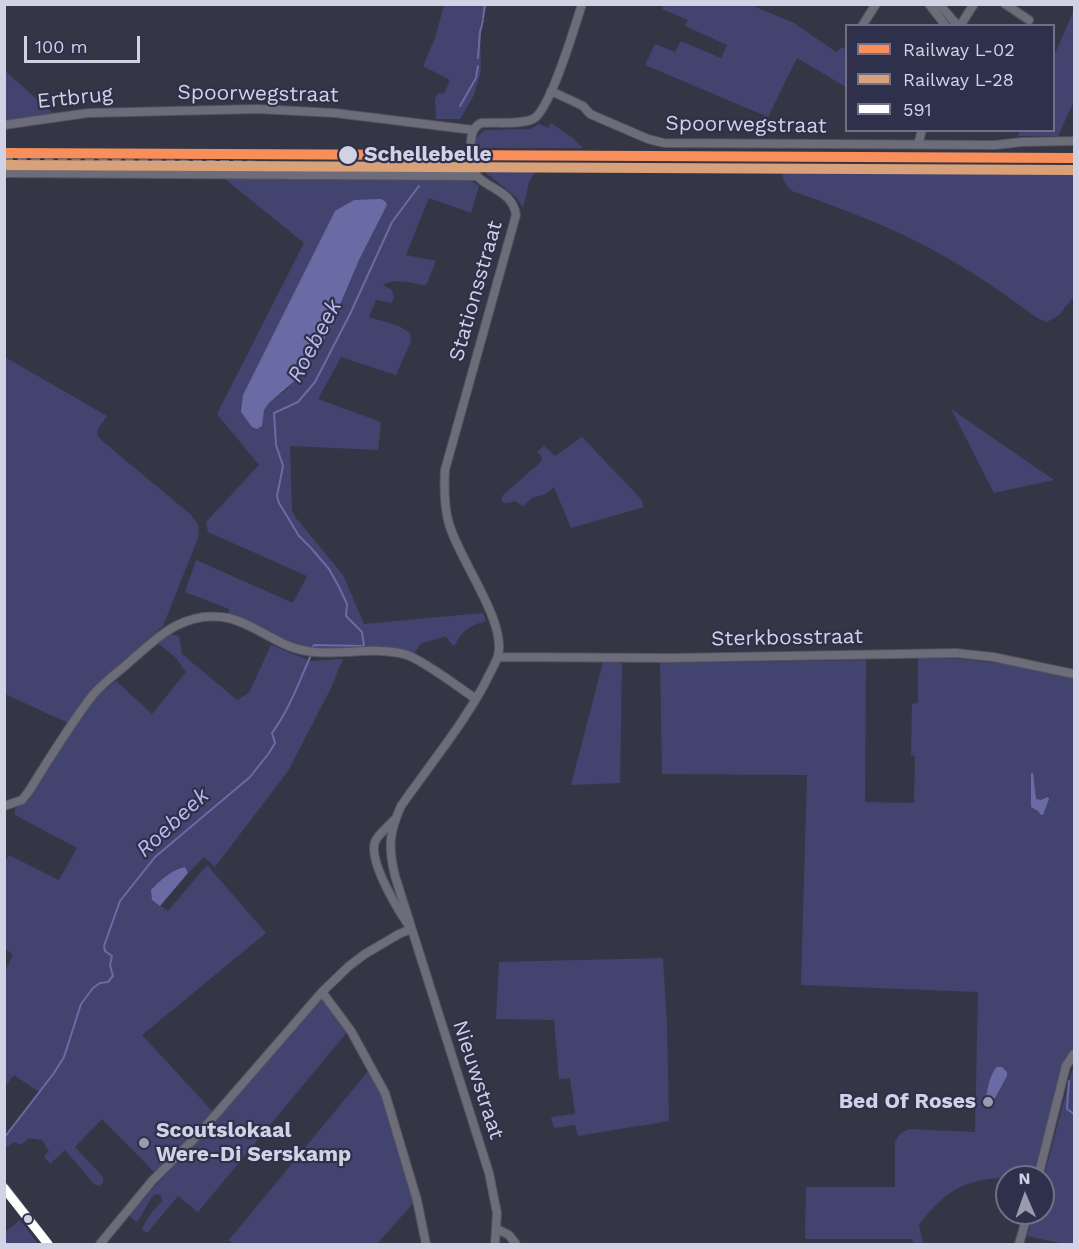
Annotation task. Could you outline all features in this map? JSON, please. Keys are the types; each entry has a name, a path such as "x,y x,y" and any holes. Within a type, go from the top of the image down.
{"street":[{"path":"4,173 477,176 471,164 473,129 481,123 530,121 541,112 551,91 582,4"},
{"path":"863,24 876,4"},
{"path":"928,4 944,24"},
{"path":"939,4 957,24"},
{"path":"960,24 974,4"},
{"path":"1005,4 1029,20"},
{"name":"Spoorwegstraat","path":"551,91 583,106 590,114 656,142 994,145 1074,141"},
{"name":"Spoorwegstraat","path":"150,111 305,111 473,129"},
{"name":"Ertbrug","path":"4,125 72,114 150,111"},
{"path":"918,144 921,132"},
{"name":"Stationsstraat","path":"477,176 512,201 516,215 448,459 444,486 448,521 455,540 495,620 499,634 498,657"},
{"path":"4,806 22,800 94,694 166,630 194,619 227,618 259,630 290,648 310,652 362,651 406,655 476,699"},
{"name":"Sterkbosstraat","path":"498,657 672,658 956,653 993,657 1074,675"},
{"name":"Nieuwstraat","path":"495,1245 497,1229 495,1197 489,1173 411,929 390,853 393,826 401,806 476,699 498,657"},
{"name":"Nieuwstraat","path":"396,818 376,839 374,846 378,871 411,929"},
{"path":"100,1245 152,1181 197,1136 322,992 348,966 411,929"},
{"path":"322,992 351,1031 384,1093 417,1200 426,1245"},
{"path":"1041,1165 1066,1066 1074,1054"},
{"path":"4,1187 48,1245"},
{"path":"1019,1245 1025,1225"},
{"path":"497,1229 509,1235 516,1245"}],"shaded area":[{"path":"444,5 487,5 480,25 481,71 474,95 460,119 436,119 435,99 438,93 444,94 450,80 423,66 435,38"},
{"path":"664,5 751,5 794,23 836,52 842,47 845,49 845,86 797,58 768,117 645,65 655,44 675,52 681,41 721,58 727,45 685,26 688,20 662,9"},
{"path":"1074,10 1074,101 1058,136 1017,136 1019,132 1055,132 1055,54"},
{"path":"5,71 54,114 9,122 5,118"},
{"path":"551,123 583,148 475,148 476,138 485,130 530,129 539,124 548,128"},
{"path":"480,163 538,166 529,182 523,208 517,198 480,168"},
{"path":"229,165 371,167 378,179 470,180 479,186 471,213 429,198 406,255 436,261 426,285 393,281 383,285 392,290 394,299 391,303 376,300 369,317 399,326 410,333 411,341 396,375 341,357 318,399 381,422 378,450 290,446 292,511 343,575 364,624 483,613 486,621 467,629 455,645 452,645 446,636 420,644 414,655 368,649 307,649 290,644 251,621 228,615 229,609 185,592 196,560 293,603 307,576 208,532 206,522 259,465 217,414 304,243 225,179","holes":["381,199 387,205 359,260 328,333 288,388 264,410"]},
{"path":"1074,165 1074,296 1059,315 1047,322 1039,319 966,269 922,244 867,219 792,191 784,180 781,166"},
{"path":"5,357 107,416 98,429 97,435 101,440 190,514 199,526 198,538 163,626 106,677 68,723 5,694"},
{"path":"951,409 1054,480 994,493"},
{"path":"582,437 641,499 644,507 571,528 554,487 546,494 532,498 523,506 515,501 502,502 502,496 541,462 542,457 537,452 544,446 555,456"},
{"path":"170,634 179,636 182,654 237,700 249,693 271,645 311,661 343,659 331,688 288,771 215,867 204,857 188,873 185,867 152,900 168,911 207,865 266,933 142,1035 214,1113 156,1174 102,1119 75,1147 103,1177 100,1186 95,1185 65,1150 50,1164 44,1156 49,1151 42,1140 29,1138 21,1145 14,1142 5,1148 4,1138 39,1092 14,1075 7,1084 5,1083 5,971 13,955 5,949 5,862 9,855 59,880 77,848 15,815 15,809 92,701 116,681 152,714 186,672 176,658 158,643"},
{"path":"918,657 963,659 1020,666 1074,679 1074,1048 1067,1060 1036,1165 995,1165 995,1178 968,1184 944,1198 919,1225 923,1244 915,1244 912,1239 805,1239 806,1187 895,1187 895,1142 900,1134 908,1129 975,1132 978,992 801,985 807,775 662,774 660,663 866,660 865,802 914,803 915,756 911,755 912,704 918,703"},
{"path":"603,662 622,663 620,783 571,785"},
{"path":"663,958 669,1121 578,1136 575,1125 554,1128 551,1117 575,1114 570,1078 559,1079 554,1020 496,1019 499,962"},
{"path":"320,998 348,1031 198,1212 178,1196 147,1233 142,1230 150,1214 162,1202 161,1195 155,1194 152,1197 136,1222 129,1215"},
{"path":"1074,1067 1074,1244 1065,1244 1027,1236 1030,1225 1055,1225 1055,1165 1047,1165"},
{"path":"369,1070 383,1097 415,1201 377,1244 233,1244 229,1240"},
{"path":"20,1220 38,1244 5,1244 5,1232"}],"water":[{"path":"381,199 387,205 359,260 328,333 299,377 264,410 262,426 257,429 252,427 241,412 243,395 335,211 354,200"},
{"path":"1031,773 1033,773 1036,799 1041,800 1048,797 1049,799 1043,815 1031,807"},
{"path":"185,867 188,873 160,906 152,900 151,890 162,879"},
{"path":"997,1067 1002,1067 1007,1072 1007,1076 995,1098 986,1105 992,1074"}],"waterway":[{"name":"Roebeek","path":"483,18 485,4"},
{"name":"Roebeek","path":"478,58 483,20"},
{"name":"Roebeek","path":"460,106 476,78 478,66"},
{"name":"Roebeek","path":"312,648 314,645 364,646 362,632 346,616 347,604 329,569 299,536 279,503 277,496 283,466 276,445 274,413 298,402 315,382 351,312 392,222 419,186"},
{"name":"Roebeek","path":"4,1138 64,1057 81,1004 93,988 100,983 108,982 113,976 110,965 112,956 105,951 104,946 120,901 155,857 250,777 269,753 275,743 272,733 289,705 311,655"},
{"path":"1069,1081 1067,1109 1074,1114"}],"railway":[{"path":"4,159 229,161 354,165 458,156"}],"rail line":[{"name":"L-02","path":"4,153 1074,158"},
{"name":"L-28","path":"4,165 1074,170"}],"transit line":[{"name":"591","path":"4,1188 48,1244"}],"place":[{"name":"Schellebelle","path":"348,155"},
{"name":"Bed Of Roses","path":"988,1102"},
{"name":"Scoutslokaal Were-Di Serskamp","path":"144,1143"}]}
